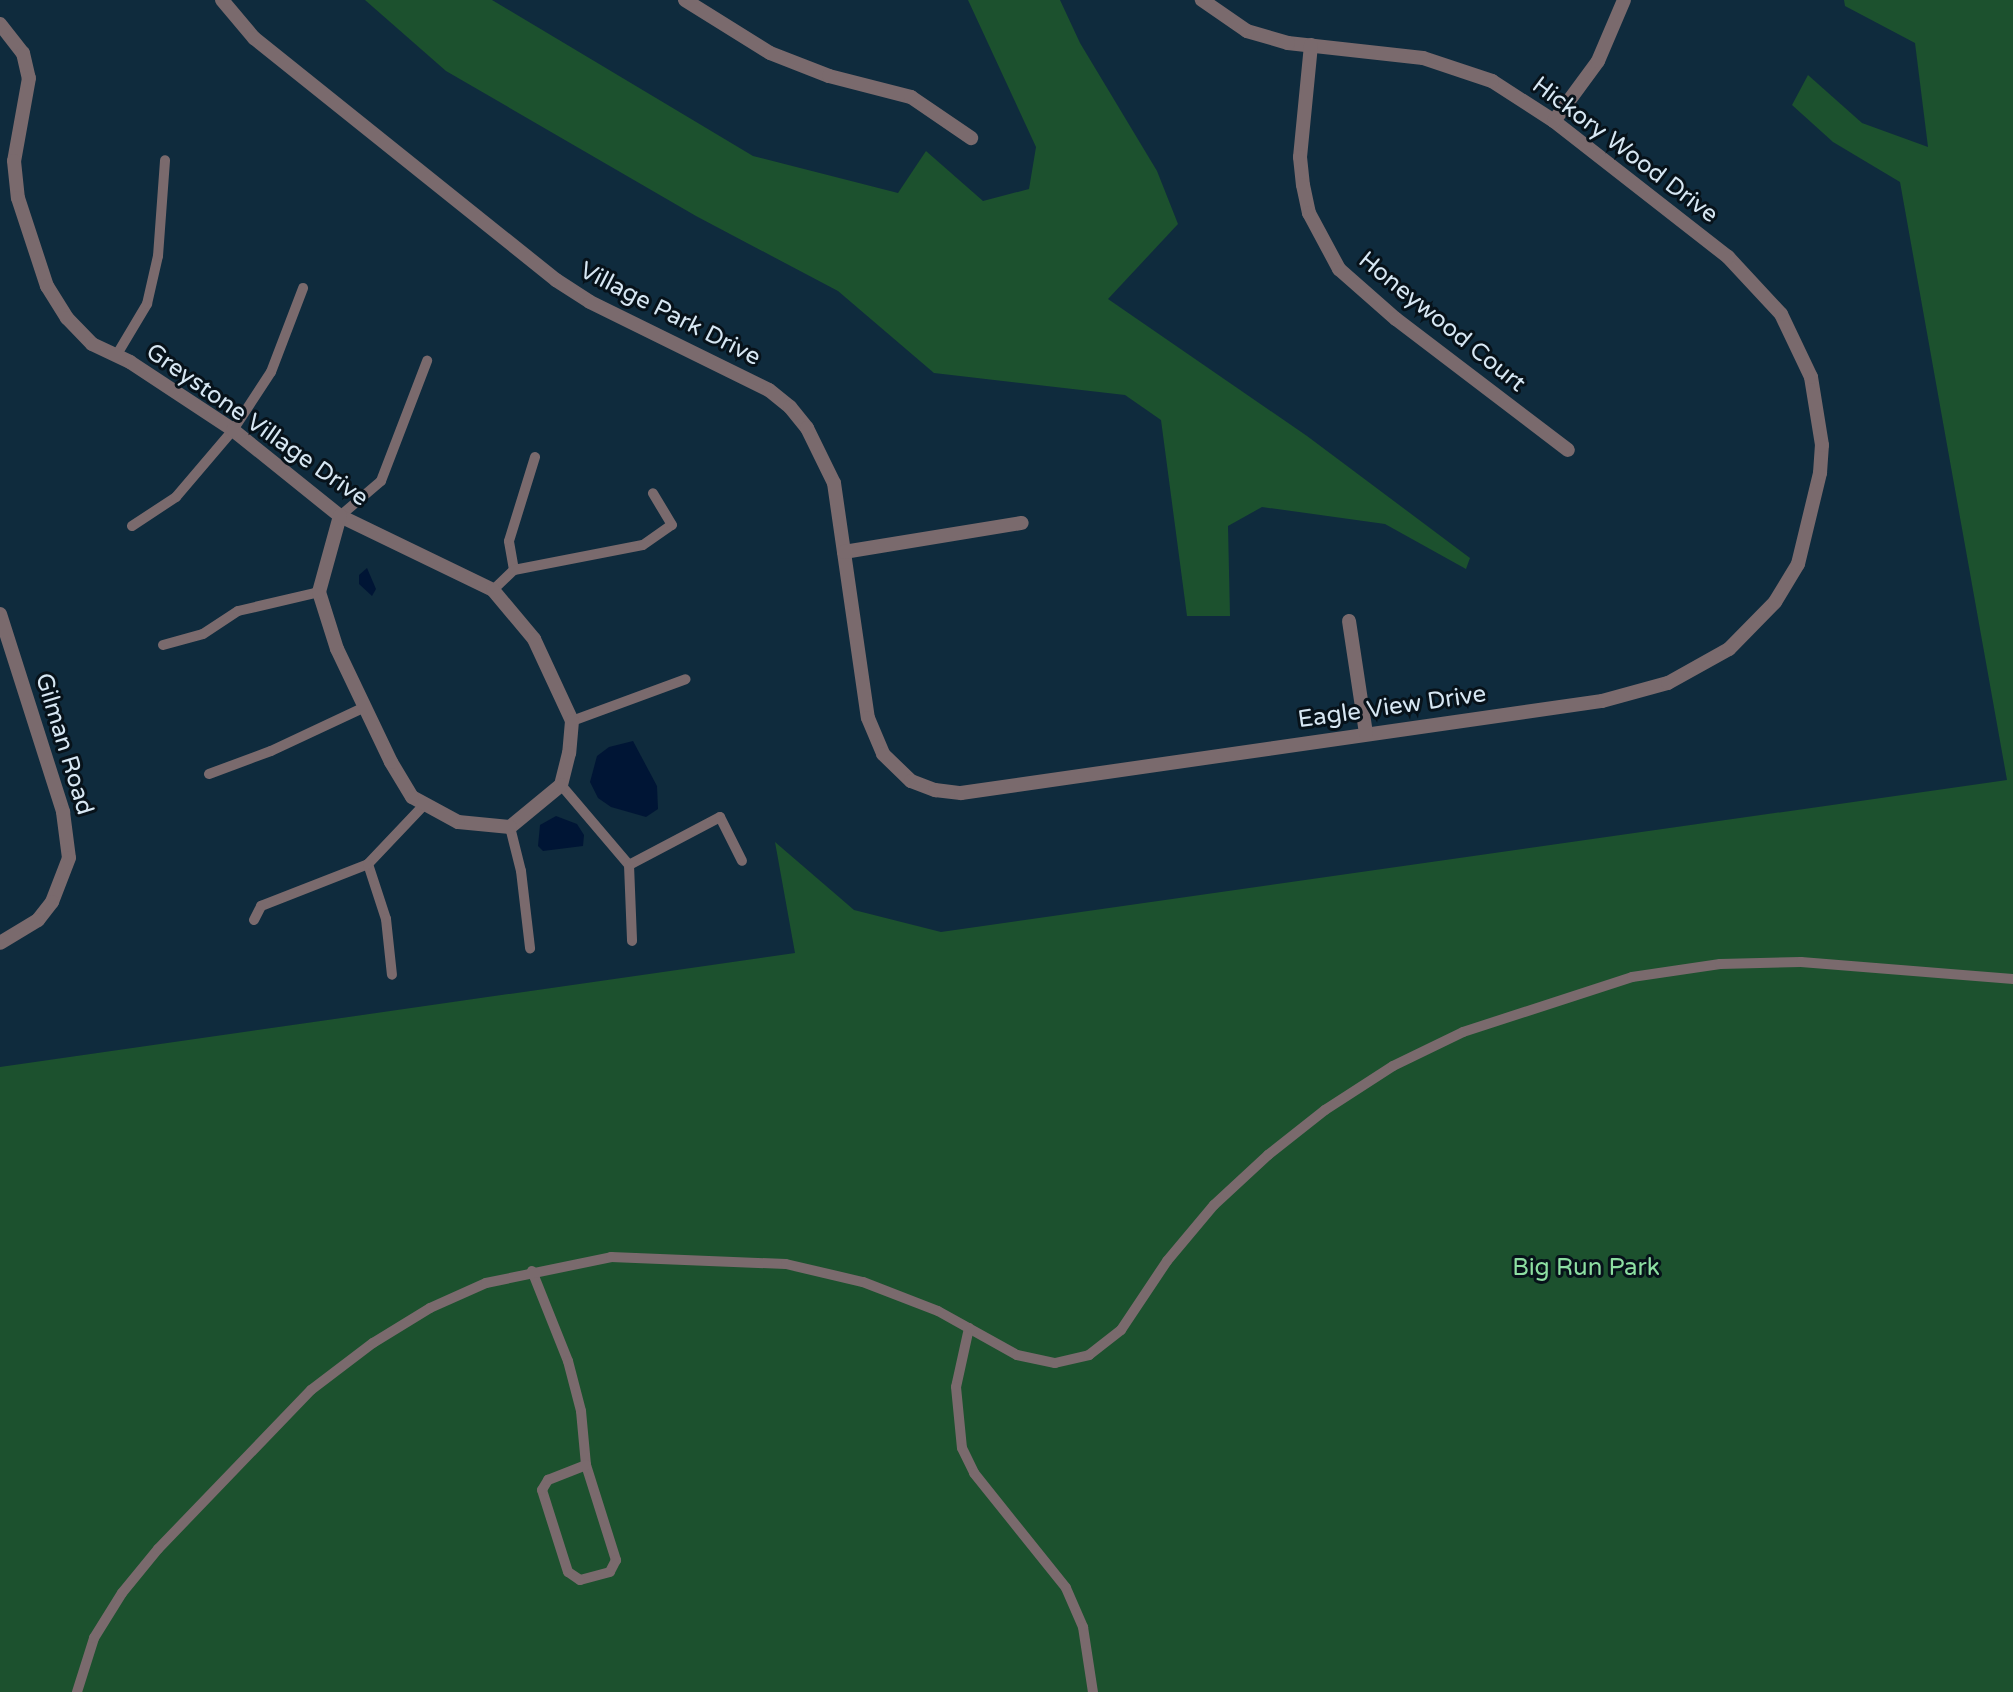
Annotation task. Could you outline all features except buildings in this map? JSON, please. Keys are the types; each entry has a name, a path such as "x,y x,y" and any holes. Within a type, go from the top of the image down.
{"street":[{"name":"Village Park Drive","path":"222,0 254,38 556,280 590,302 760,385 790,407 807,428 834,483 868,718 883,754 911,781"},
{"path":"685,0 770,53 829,76 911,97 971,138"},
{"name":"Hickory Wood Drive","path":"1202,0 1247,31 1311,45 1457,66 1492,81 1553,121 1728,257 1781,314 1811,377 1818,410 1821,464 1809,533"},
{"path":"1553,121 1598,61 1624,0"},
{"name":"Greystone Village Drive","path":"0,24 23,53 29,78 14,161 18,198 47,286 67,318 92,344 117,356 233,430 340,516 492,590 534,639 572,721"},
{"name":"Honeywood Court","path":"1311,45 1300,158 1303,185 1308,213 1339,269 1386,311 1568,450"},
{"path":"340,516 320,593 337,649 412,797 458,822 510,827 561,785 572,721"},
{"path":"844,552 1022,523"},
{"name":"Eagle View Drive","path":"911,781 935,790 961,793 1602,701 1668,683 1729,649 1755,625 1798,564 1809,533"},
{"name":"Gilman Road","path":"0,614 63,811 69,858 52,901 38,920 0,943"},
{"path":"1349,621 1366,734"}],"lane":[{"path":"117,356 147,304 158,256 165,160"},
{"path":"132,526 176,497 233,430 271,372 303,289"},
{"path":"340,516 382,481 427,360"},
{"path":"514,570 509,541 535,457"},
{"path":"492,590 514,570 643,545 672,525 653,493"},
{"path":"163,645 203,634 238,611 320,593"},
{"path":"572,721 686,679"},
{"path":"209,774 271,751 365,707"},
{"path":"561,785 629,865 632,941"},
{"path":"254,920 261,906 368,864 425,804"},
{"path":"629,865 720,817 743,861"},
{"path":"510,827 521,871 530,948"},
{"path":"368,864 386,919 392,975"},
{"path":"77,1692 94,1638 122,1593 158,1549 312,1390 373,1343 430,1308 486,1283 532,1271 611,1257 786,1264 863,1282 938,1311 1017,1355 1055,1363 1089,1355 1121,1330 1167,1261 1214,1205 1325,1110 1393,1066 1463,1032 1547,1002 1632,977 1720,964 1801,962 2013,978"},
{"path":"532,1271 568,1362 581,1411 586,1465 616,1560 610,1572 580,1580 568,1572 541,1490 548,1480 586,1465"},
{"path":"969,1328 956,1387 962,1448 974,1473 1066,1588 1083,1626 1093,1692"}],"green space":[{"path":"365,0 492,0 753,156 898,193 926,151 983,201 1029,189 1036,147 968,0 1060,0 1080,43 1157,171 1178,224 1108,299 1307,436 1470,558 1466,569 1385,524 1262,507 1228,526 1230,616 1187,616 1161,420 1125,395 934,373 838,291 696,216 446,71"},
{"name":"Big Run Park","path":"1844,0 2013,0 2013,1692 0,1692 0,1067 795,953 775,842 854,910 941,932 2007,780 1900,182 1833,142 1792,105 1808,75 1862,123 1928,147 1915,43 1845,6"}],"water":[{"path":"367,568 376,589 372,596 359,584 359,575"},
{"path":"633,741 657,786 658,809 646,817 611,807 598,798 590,782 597,756 609,747"},
{"path":"556,816 577,824 584,835 583,846 543,851 538,846 540,825"}]}
